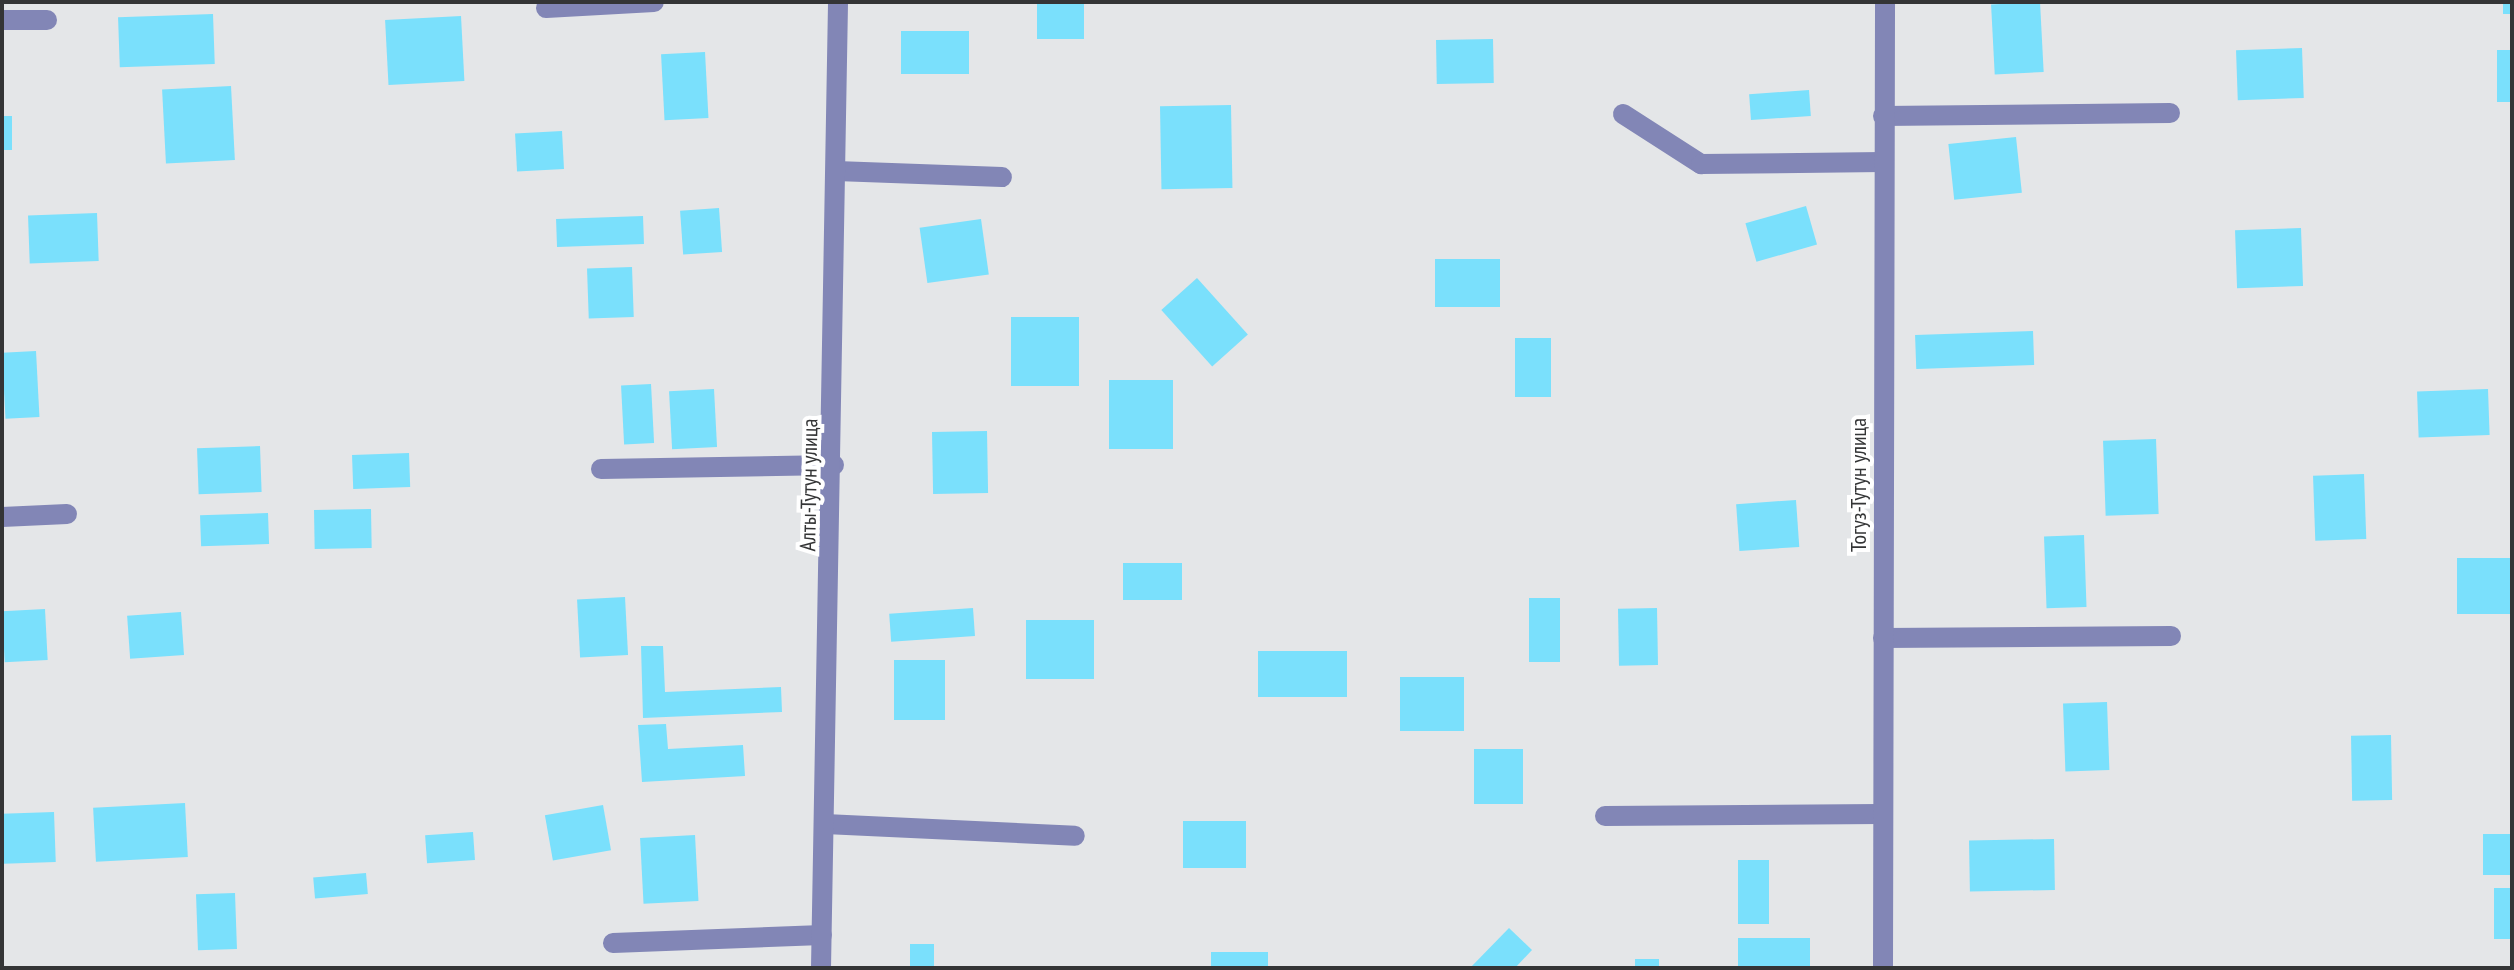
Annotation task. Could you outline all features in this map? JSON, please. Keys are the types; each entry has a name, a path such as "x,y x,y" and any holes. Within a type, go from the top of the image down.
{"street":[{"path":"546,8 654,2"},
{"name":"Алты-Тутун улица","path":"821,968 834,465 838,2"},
{"name":"Тогуз-Тутун улица","path":"1883,968 1880,814 1885,2"},
{"path":"2,20 47,20"},
{"path":"1883,116 2170,113"},
{"path":"1623,114 1701,164 1883,162"},
{"path":"836,171 1002,177"},
{"path":"601,469 834,465"},
{"path":"2,517 67,514"},
{"path":"1883,638 2171,636"},
{"path":"1605,816 1880,814"},
{"path":"825,824 1075,836"},
{"path":"613,943 822,935"}],"building":[{"path":"1037,2 1084,2 1084,39 1037,39"},
{"path":"2040,2 2044,72 1995,74 1991,5"},
{"path":"2503,2 2512,2 2512,14 2503,14"},
{"path":"213,14 215,64 120,67 118,17"},
{"path":"461,16 464,81 389,85 385,20"},
{"path":"901,31 969,31 969,74 901,74"},
{"path":"1493,39 1494,83 1437,84 1436,40"},
{"path":"2302,48 2304,98 2238,100 2236,50"},
{"path":"2497,50 2512,50 2512,102 2497,102"},
{"path":"705,52 708,118 665,120 661,54"},
{"path":"231,86 235,160 166,164 162,90"},
{"path":"1809,90 1811,116 1751,120 1749,94"},
{"path":"1231,105 1232,188 1161,189 1160,106"},
{"path":"2,116 12,116 12,150 2,150"},
{"path":"562,131 564,169 517,171 515,133"},
{"path":"2016,137 2022,193 1954,200 1948,144"},
{"path":"1806,206 1817,244 1756,262 1745,223"},
{"path":"719,208 722,252 683,255 680,211"},
{"path":"97,213 99,261 30,263 28,215"},
{"path":"643,216 644,244 557,247 556,219"},
{"path":"981,219 989,274 927,283 920,228"},
{"path":"2301,228 2303,286 2237,288 2235,230"},
{"path":"1435,259 1500,259 1500,307 1435,307"},
{"path":"632,267 634,317 589,319 587,269"},
{"path":"1197,278 1248,334 1212,367 1161,310"},
{"path":"1011,317 1079,317 1079,386 1011,386"},
{"path":"2033,331 2034,365 1916,369 1915,335"},
{"path":"1515,338 1551,338 1551,397 1515,397"},
{"path":"36,351 39,417 6,419 2,353"},
{"path":"1109,380 1173,380 1173,449 1109,449"},
{"path":"651,384 654,443 624,444 621,386"},
{"path":"714,389 717,447 672,449 669,391"},
{"path":"2488,389 2490,435 2419,437 2417,391"},
{"path":"987,431 988,493 933,494 932,432"},
{"path":"2156,439 2159,514 2106,516 2103,441"},
{"path":"260,446 262,492 199,494 197,448"},
{"path":"409,453 410,487 353,489 352,455"},
{"path":"2364,474 2366,539 2315,541 2313,476"},
{"path":"1796,500 1799,547 1739,551 1736,504"},
{"path":"371,509 372,548 315,549 314,510"},
{"path":"268,513 269,544 201,546 200,515"},
{"path":"2084,535 2087,607 2047,608 2044,536"},
{"path":"2457,558 2512,558 2512,614 2457,614"},
{"path":"1123,563 1182,563 1182,600 1123,600"},
{"path":"625,597 628,655 580,657 577,600"},
{"path":"1529,598 1560,598 1560,662 1529,662"},
{"path":"973,608 975,636 891,642 889,614"},
{"path":"1657,608 1658,665 1619,666 1618,609"},
{"path":"45,609 48,660 5,662 2,611"},
{"path":"181,612 184,655 130,659 127,616"},
{"path":"1026,620 1094,620 1094,679 1026,679"},
{"path":"641,646 663,646 665,692 781,687 782,712 643,718"},
{"path":"1258,651 1347,651 1347,697 1258,697"},
{"path":"894,660 945,660 945,720 894,720"},
{"path":"1400,677 1464,677 1464,731 1400,731"},
{"path":"2107,702 2109,770 2065,771 2063,704"},
{"path":"666,724 668,749 743,745 745,776 642,782 638,725"},
{"path":"2391,735 2392,800 2352,801 2351,736"},
{"path":"1474,749 1523,749 1523,804 1474,804"},
{"path":"185,803 188,857 96,862 93,808"},
{"path":"603,805 611,850 553,861 545,815"},
{"path":"54,812 56,862 4,864 2,814"},
{"path":"1183,821 1246,821 1246,868 1183,868"},
{"path":"473,832 475,860 427,863 425,835"},
{"path":"2483,834 2512,834 2512,875 2483,875"},
{"path":"695,835 698,901 644,904 640,838"},
{"path":"2054,839 2055,890 1970,891 1969,840"},
{"path":"1738,860 1769,860 1769,924 1738,924"},
{"path":"366,873 368,894 315,899 313,878"},
{"path":"2494,888 2512,888 2512,939 2494,939"},
{"path":"235,893 237,949 198,950 196,894"},
{"path":"1509,928 1532,950 1515,968 1470,968"},
{"path":"1738,938 1810,938 1810,968 1738,968"},
{"path":"910,944 934,944 934,968 910,968"},
{"path":"1211,952 1268,952 1268,968 1211,968"},
{"path":"1635,959 1659,959 1659,968 1635,968"}]}
